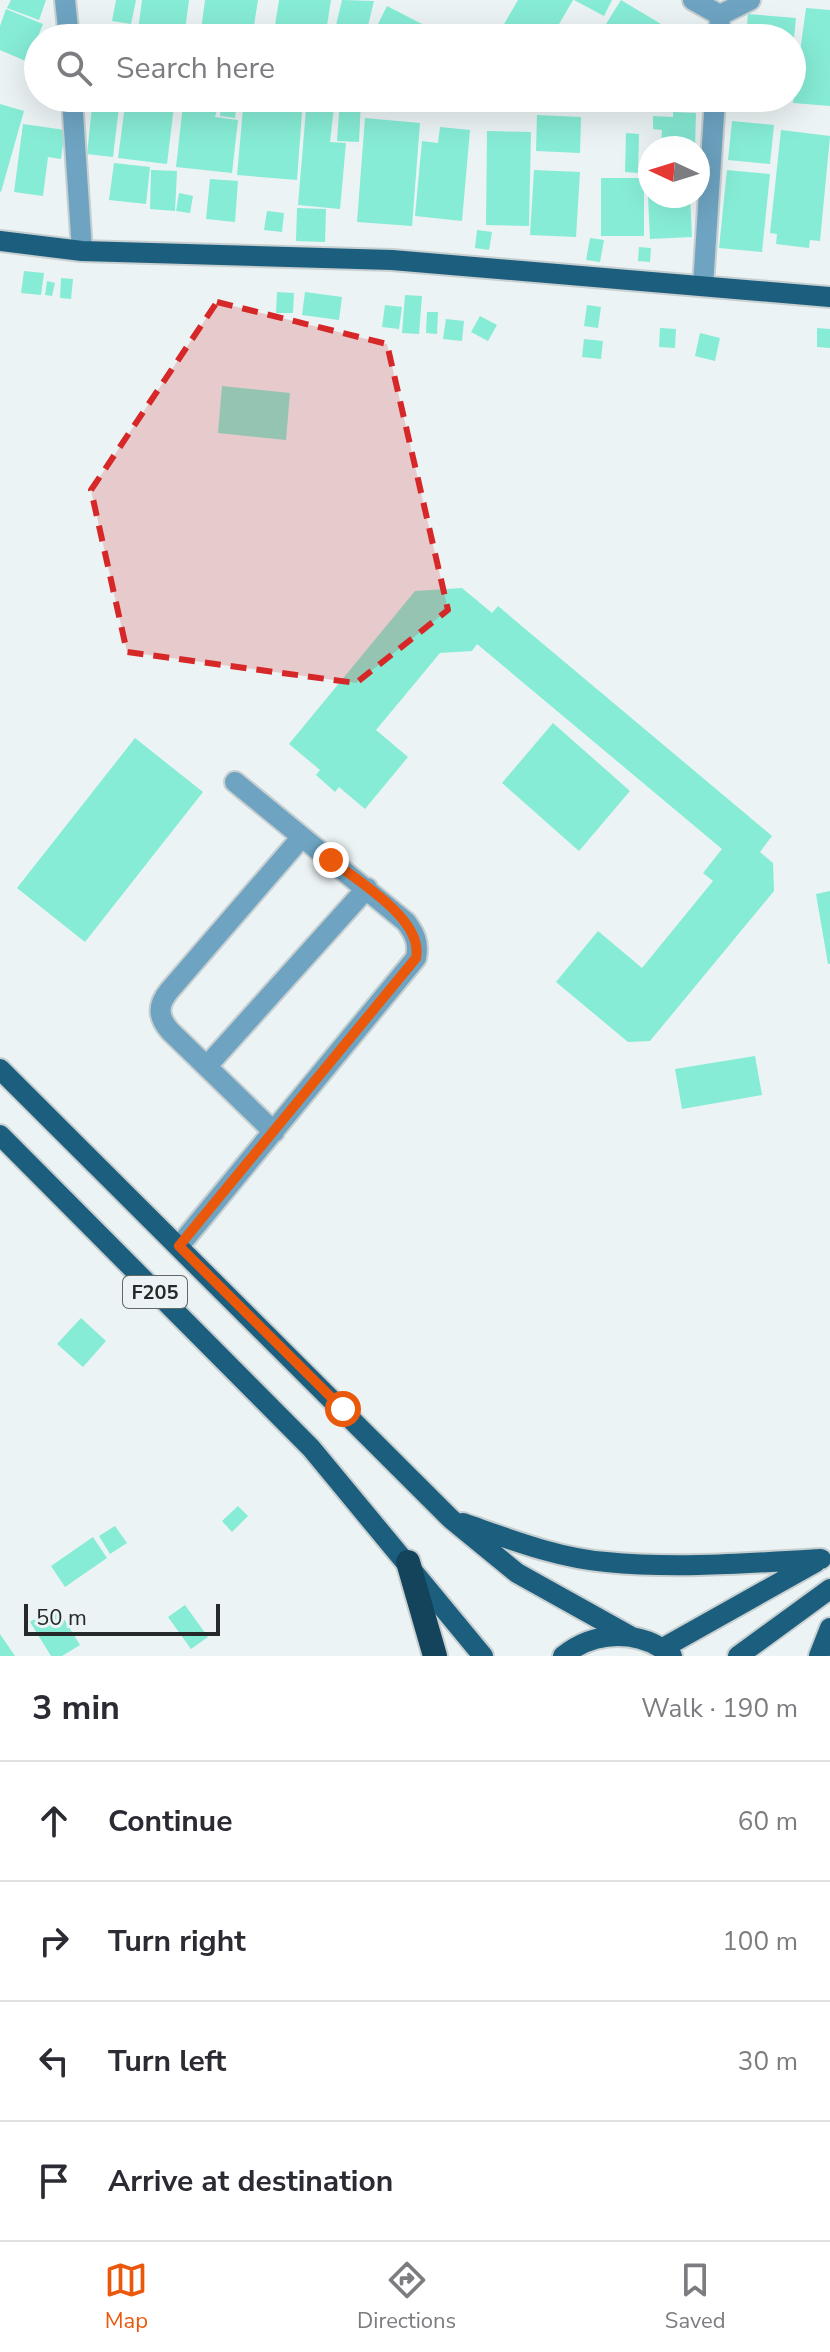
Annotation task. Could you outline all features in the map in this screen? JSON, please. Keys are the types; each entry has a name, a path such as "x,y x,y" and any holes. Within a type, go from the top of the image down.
{"highway":[{"path":"408,1562 435,1656"}],"main road":[{"path":"0,241 82,251 392,260 830,297"},
{"name":"F205","path":"0,1069 451,1519 517,1573 630,1636 668,1652"},
{"name":"F205","path":"0,1135 311,1448 483,1656"},
{"path":"451,1519 528,1546 603,1562 695,1567 826,1557"},
{"path":"668,1652 826,1557"},
{"path":"738,1656 830,1589"},
{"path":"819,1656 830,1628"},
{"name":"F205","path":"563,1656 575,1646 601,1637 630,1636"}],"street":[{"path":"65,0 68,24"},
{"path":"693,0 720,15"},
{"path":"720,15 750,0"},
{"path":"720,15 720,24"},
{"path":"73,112 82,251"},
{"path":"703,286 714,112"},
{"path":"179,1246 416,958 415,934 367,888 235,782"},
{"path":"274,1132 163,1023 161,1001 301,838"},
{"path":"207,1066 367,888"}],"highlighted area":[{"path":"217,302 387,344 448,610 356,683 127,652 91,490"}],"building":[{"path":"11,0 46,0 39,20 7,8"},
{"path":"116,0 136,0 131,24 112,21"},
{"path":"142,0 189,0 186,24 139,24"},
{"path":"205,0 258,0 254,24 202,24"},
{"path":"279,0 331,0 327,24 275,24"},
{"path":"342,0 374,1 368,24 336,24"},
{"path":"518,0 573,0 559,24 504,24"},
{"path":"574,0 612,0 604,16"},
{"path":"621,0 661,24 606,24"},
{"path":"387,6 422,24 378,24"},
{"path":"806,8 830,10 830,106 806,104"},
{"path":"6,9 43,24 24,24 24,60 0,50 0,26"},
{"path":"748,14 796,18 795,24 747,24"},
{"path":"0,104 24,111 1,192 0,191"},
{"path":"92,112 118,112 113,157 87,154"},
{"path":"124,112 173,112 167,164 118,158"},
{"path":"182,112 216,112 215,117 238,120 232,173 176,167"},
{"path":"220,112 236,112 235,118 220,116"},
{"path":"243,112 302,112 297,180 237,175"},
{"path":"306,112 333,112 330,142 346,143 340,209 298,205"},
{"path":"339,112 360,112 359,142 337,141"},
{"path":"673,112 696,113 695,136 662,136 662,130 653,129 653,116 673,117"},
{"path":"537,115 581,117 580,153 536,151"},
{"path":"365,118 420,123 412,226 357,222"},
{"path":"732,121 774,125 770,164 728,160"},
{"path":"23,124 65,130 61,159 48,157 43,196 14,192"},
{"path":"440,127 470,130 462,221 415,216 422,141 438,143"},
{"path":"781,130 830,136 820,241 810,240 809,248 776,244 777,234 770,233"},
{"path":"487,131 531,132 529,226 486,225"},
{"path":"626,133 639,134 638,173 625,172"},
{"path":"114,163 150,167 146,204 109,200"},
{"path":"151,170 177,171 175,211 150,209"},
{"path":"534,170 580,172 576,237 530,235"},
{"path":"727,170 770,174 762,252 719,248"},
{"path":"601,178 638,178 638,208 644,208 644,236 601,236"},
{"path":"210,179 238,181 235,222 206,219"},
{"path":"179,193 193,196 190,213 176,211"},
{"path":"297,208 326,209 325,242 296,241"},
{"path":"649,208 691,208 692,237 650,239"},
{"path":"267,211 284,213 282,232 264,230"},
{"path":"477,230 492,232 489,250 475,248"},
{"path":"590,238 604,240 600,262 586,260"},
{"path":"639,247 651,248 650,262 638,261"},
{"path":"24,271 44,273 41,295 21,293"},
{"path":"61,278 73,279 71,299 60,298"},
{"path":"47,281 55,283 52,296 45,295"},
{"path":"277,292 294,293 293,313 276,313"},
{"path":"305,292 342,297 339,320 302,315"},
{"path":"405,295 422,296 419,334 402,333"},
{"path":"385,305 402,307 399,329 382,327"},
{"path":"587,305 601,307 598,328 584,326"},
{"path":"427,312 438,312 437,334 426,333"},
{"path":"480,316 497,325 488,341 471,332"},
{"path":"446,319 464,321 462,341 443,339"},
{"path":"660,328 676,329 675,348 659,347"},
{"path":"817,328 830,329 830,348 817,347"},
{"path":"700,333 720,338 715,361 695,356"},
{"path":"584,339 603,341 601,359 582,357"},
{"path":"222,386 290,393 286,440 218,433"},
{"path":"462,588 492,613 498,606 772,836 760,852 773,863 774,891 650,1041 628,1042 556,982 598,931 642,968 713,881 703,873 722,849 477,644 472,651 440,653 376,730 408,757 365,809 339,787 335,792 316,775 320,770 289,744 415,591"},
{"path":"553,723 630,791 579,851 502,783"},
{"path":"135,738 203,792 85,942 17,888"},
{"path":"830,891 830,964 828,964 816,894"},
{"path":"755,1056 762,1095 682,1109 675,1069"},
{"path":"81,1318 106,1341 83,1367 57,1344"},
{"path":"238,1506 248,1516 232,1532 222,1521"},
{"path":"115,1526 127,1543 110,1554 99,1536"},
{"path":"93,1537 107,1558 65,1587 51,1566"},
{"path":"185,1605 208,1637 191,1649 168,1617"},
{"path":"56,1606 80,1645 62,1656 51,1656 30,1622"},
{"path":"0,1634 15,1656 0,1656"}],"route":[{"path":"331,860 406,922 415,934 418,948 416,958 179,1246 343,1409"}]}
